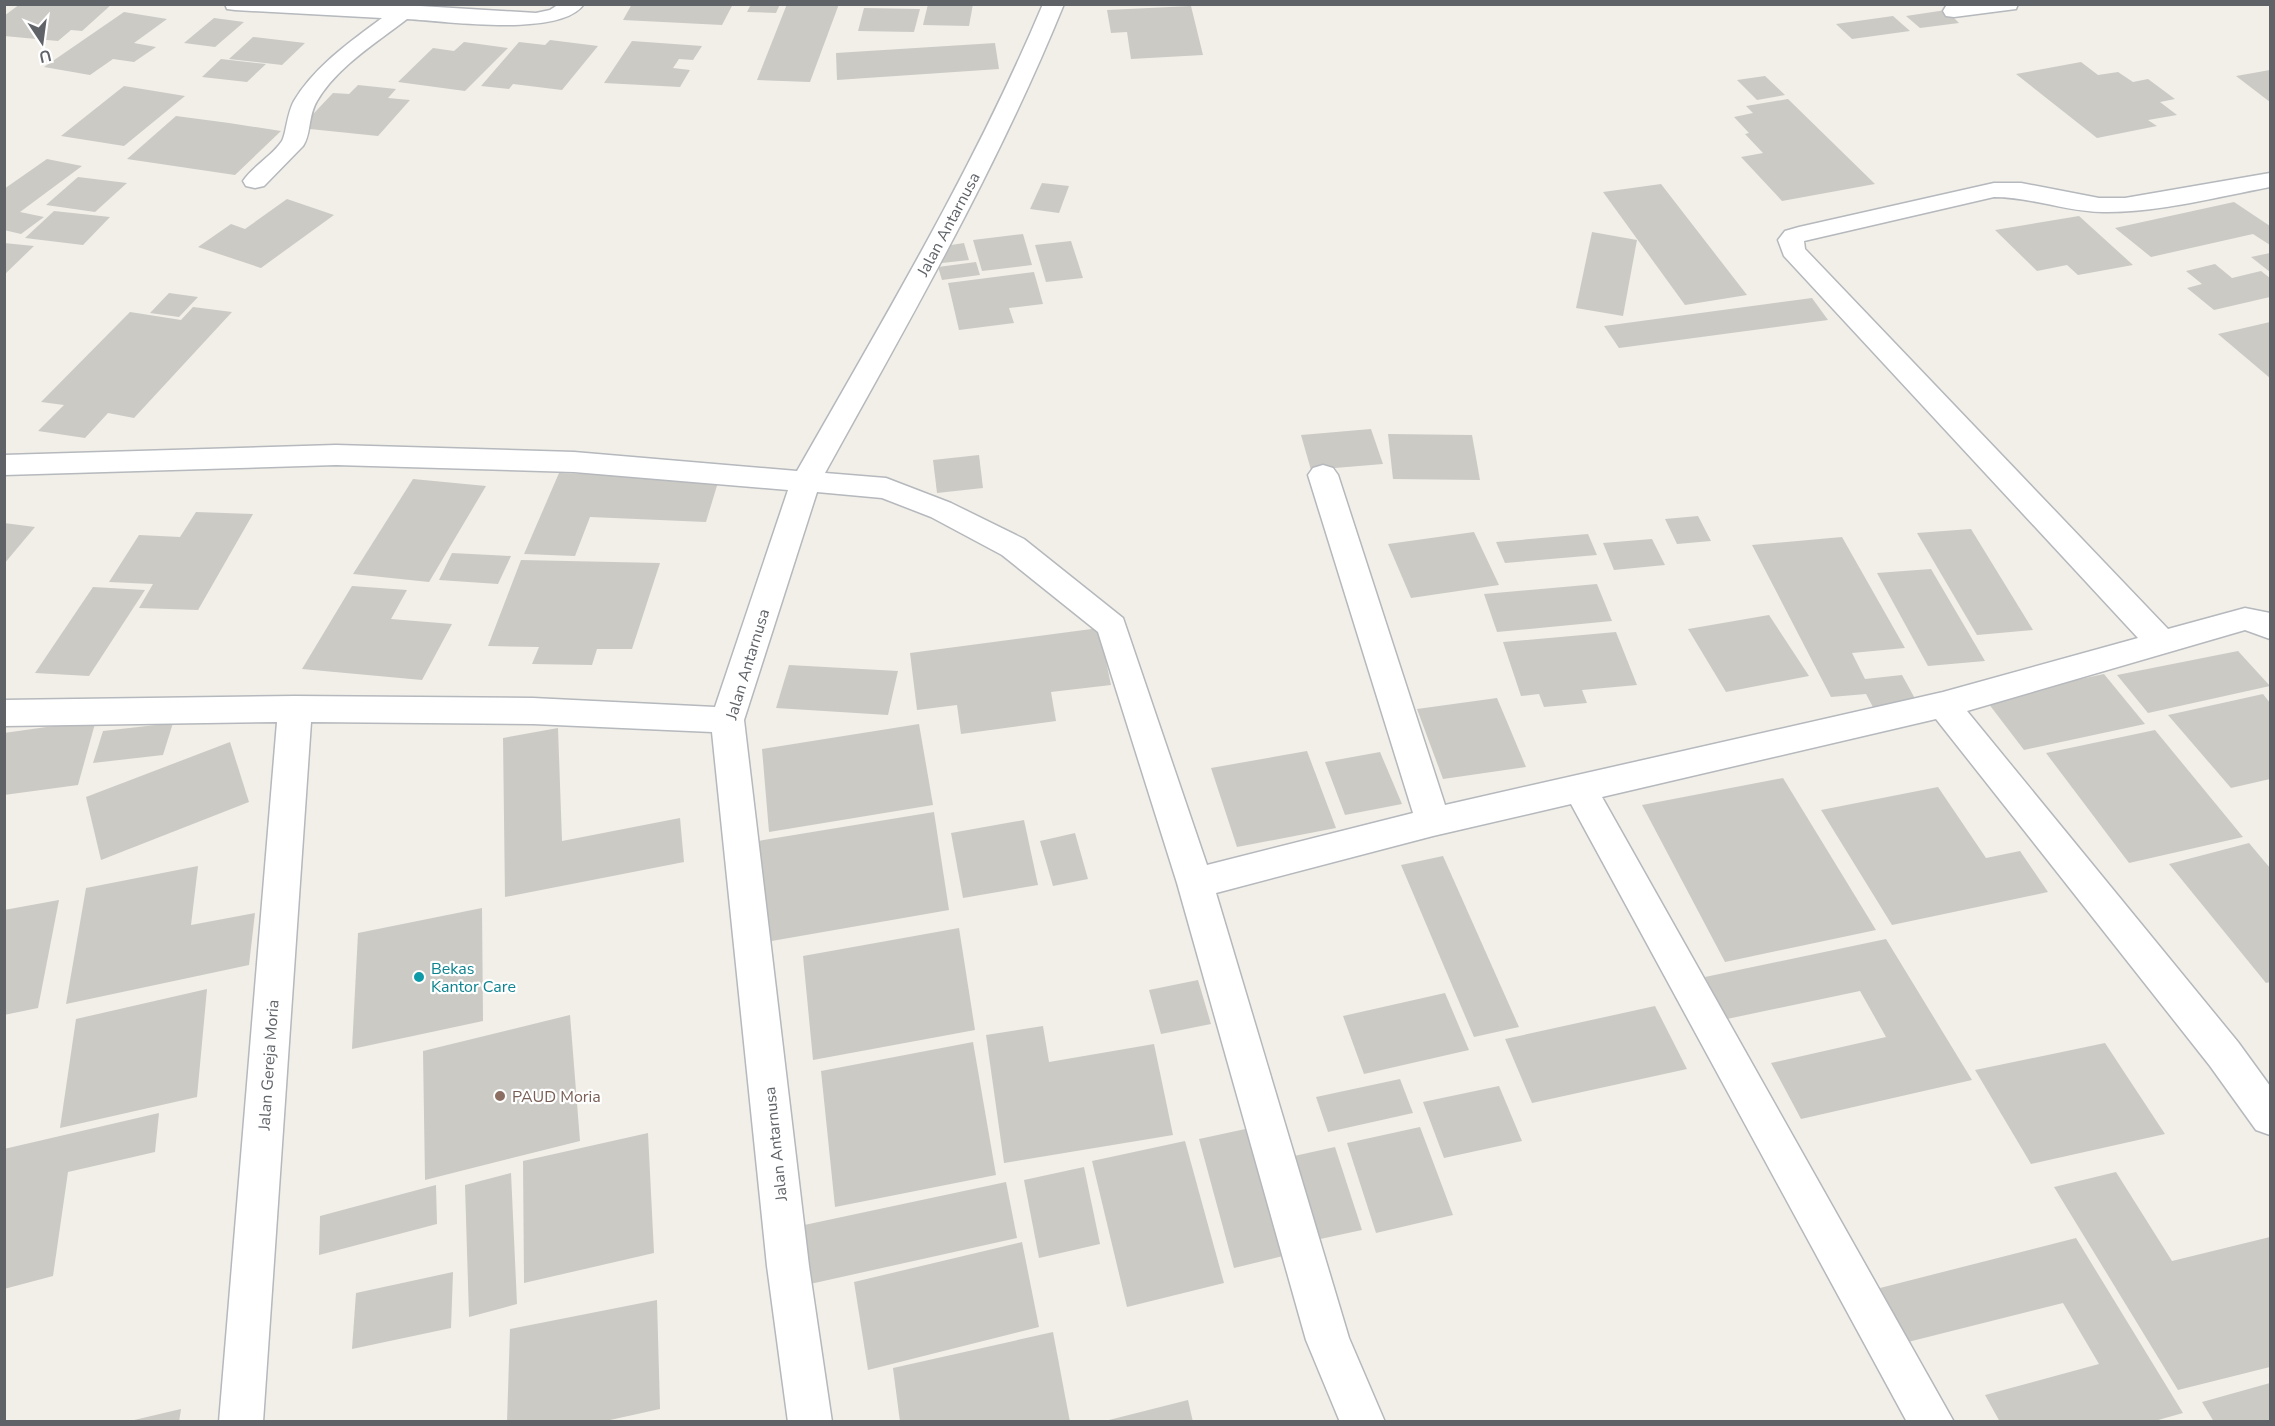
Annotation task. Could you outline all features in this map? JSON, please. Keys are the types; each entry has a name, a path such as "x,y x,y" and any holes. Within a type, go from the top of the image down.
{"street":[{"path":"235,4 536,19 556,15 574,4"},
{"name":"Jalan Antarnusa","path":"810,1422 788,1266 727,720 805,483 928,263 1020,86 1054,4"},
{"path":"1945,8 2008,4"},
{"path":"255,181 295,141 297,112 309,92 404,11"},
{"path":"2162,643 1793,251 1791,240 1794,236 1808,232 1994,190 2021,190 2099,206 2125,205 2271,180"},
{"path":"4,465 336,455 574,462 886,488 941,510 1013,547 1112,626 1195,883 1328,1340 1363,1422"},
{"path":"1323,475 1432,822"},
{"path":"1195,883 1432,822 1581,790 1943,705 2245,619 2263,622 2271,628"},
{"path":"1943,705 2217,1045 2271,1117"},
{"path":"4,713 296,709 533,711 727,720"},
{"name":"Jalan Gereja Moria","path":"241,1422 296,709"},
{"path":"1581,790 1932,1422"}],"building":[{"path":"20,4 112,4 82,31 71,30 58,41 4,36 4,16"},
{"path":"632,4 733,4 722,25 623,20"},
{"path":"751,4 780,4 776,13 747,12"},
{"path":"787,4 839,4 810,82 757,80"},
{"path":"928,4 973,4 969,26 923,25"},
{"path":"1191,6 1203,55 1131,59 1127,32 1111,33 1107,10"},
{"path":"864,8 920,9 914,32 858,31"},
{"path":"1946,10 1959,23 1920,28 1906,16"},
{"path":"124,12 167,19 134,43 156,47 134,62 113,59 90,75 44,67"},
{"path":"1893,16 1910,31 1852,39 1836,24"},
{"path":"214,18 244,22 215,47 184,43"},
{"path":"253,37 305,43 282,65 229,59"},
{"path":"550,40 598,46 562,90 513,84 509,89 481,86 519,42 545,45"},
{"path":"632,41 702,46 693,60 679,59 673,68 690,70 680,87 604,83"},
{"path":"464,42 508,48 465,91 398,82 433,48 454,51"},
{"path":"995,43 999,69 837,80 836,53"},
{"path":"221,59 266,64 247,82 202,77"},
{"path":"2081,62 2098,75 2118,72 2133,82 2148,79 2175,99 2160,102 2177,115 2148,120 2157,126 2097,138 2016,74"},
{"path":"2270,70 2270,102 2236,76"},
{"path":"1765,76 1785,95 1757,100 1737,80"},
{"path":"358,85 396,89 388,98 410,100 378,136 300,128 333,93 349,94"},
{"path":"124,86 185,96 124,146 61,136"},
{"path":"1788,99 1875,184 1782,201 1741,157 1763,153 1745,134 1749,133 1734,117 1753,113 1746,106"},
{"path":"176,116 281,131 235,175 127,159"},
{"path":"47,159 82,166 20,212 44,217 21,234 4,230 4,189"},
{"path":"78,177 127,183 95,212 46,205"},
{"path":"1042,183 1069,186 1059,213 1030,209"},
{"path":"1661,184 1747,295 1685,305 1603,192"},
{"path":"287,199 334,215 261,268 198,247 231,224 245,229"},
{"path":"2234,202 2270,226 2270,245 2253,234 2151,257 2115,228"},
{"path":"54,211 110,217 83,245 25,238"},
{"path":"2079,216 2133,265 2078,275 2067,265 2037,271 1995,230"},
{"path":"1592,232 1637,240 1623,316 1576,308"},
{"path":"1023,234 1032,265 982,271 973,240"},
{"path":"1071,241 1083,278 1046,282 1035,245"},
{"path":"4,243 34,246 4,275"},
{"path":"964,243 969,260 942,263 938,247"},
{"path":"2270,253 2270,272 2251,257"},
{"path":"976,262 980,275 942,280 938,267"},
{"path":"2215,264 2232,278 2261,271 2270,278 2270,297 2214,310 2187,288 2202,284 2186,271"},
{"path":"1034,272 1043,304 1009,308 1014,323 959,330 948,283"},
{"path":"169,293 198,297 179,317 150,313"},
{"path":"1812,298 1828,320 1619,348 1604,326"},
{"path":"193,307 232,312 134,418 108,413 85,438 38,431 64,405 41,402 130,312 181,320"},
{"path":"2270,322 2270,378 2218,334"},
{"path":"1371,429 1383,464 1311,470 1301,435"},
{"path":"1388,434 1472,435 1480,480 1393,479"},
{"path":"979,455 983,488 937,493 933,460"},
{"path":"559,473 719,479 706,522 590,517 575,556 524,554"},
{"path":"413,479 486,486 429,582 353,574"},
{"path":"196,512 253,514 198,610 139,608 153,584 109,582 139,535 180,537"},
{"path":"1698,516 1711,541 1677,544 1665,519"},
{"path":"4,523 35,527 4,564"},
{"path":"1971,529 2033,630 1977,635 1917,533"},
{"path":"1474,532 1499,585 1411,598 1388,544"},
{"path":"1588,534 1597,555 1505,563 1496,542"},
{"path":"1842,537 1905,648 1852,653 1865,679 1902,675 1918,704 1874,709 1866,694 1831,697 1752,545"},
{"path":"1652,539 1665,565 1614,570 1603,543"},
{"path":"452,553 511,556 498,584 439,580"},
{"path":"521,560 660,563 632,649 597,649 592,665 532,664 539,647 488,646"},
{"path":"1931,569 1985,661 1928,666 1877,573"},
{"path":"1597,584 1612,621 1497,632 1484,594"},
{"path":"352,586 407,590 391,619 452,624 422,680 302,669"},
{"path":"93,587 145,590 89,676 35,673"},
{"path":"1769,615 1809,676 1726,692 1688,629"},
{"path":"1099,628 1111,685 1051,692 1056,721 961,734 957,705 917,710 910,653"},
{"path":"1616,632 1637,685 1582,690 1587,703 1544,707 1539,694 1521,696 1503,642"},
{"path":"2238,651 2270,686 2148,713 2117,675"},
{"path":"789,665 898,671 888,715 776,708"},
{"path":"2104,674 2145,724 2024,750 1985,699"},
{"path":"2263,694 2270,703 2270,779 2231,788 2168,715"},
{"path":"1497,698 1526,767 1443,779 1417,709"},
{"path":"96,720 78,785 4,795 4,733"},
{"path":"173,723 163,755 93,763 103,731"},
{"path":"919,724 933,805 769,832 762,749"},
{"path":"558,728 562,841 680,818 684,862 505,897 503,738"},
{"path":"2155,730 2243,837 2129,863 2046,753"},
{"path":"230,742 249,802 101,860 86,797"},
{"path":"1307,751 1336,828 1237,847 1211,768"},
{"path":"1380,752 1402,804 1345,815 1325,762"},
{"path":"1783,778 1876,930 1725,962 1642,805"},
{"path":"1938,787 1986,858 2020,851 2048,892 1892,925 1821,810"},
{"path":"934,812 949,910 766,942 758,841"},
{"path":"1024,820 1038,885 963,898 951,833"},
{"path":"1075,833 1088,879 1053,886 1040,841"},
{"path":"2249,843 2270,868 2270,982 2266,983 2169,864"},
{"path":"1443,856 1519,1027 1474,1037 1401,865"},
{"path":"198,866 191,925 255,913 249,965 66,1004 86,888"},
{"path":"59,900 38,1008 4,1015 4,910"},
{"name":"Bekas Kantor Care","path":"482,908 483,1021 352,1049 358,933"},
{"path":"959,928 975,1030 813,1060 803,956"},
{"path":"1886,939 1972,1080 1801,1119 1771,1063 1886,1037 1860,991 1727,1019 1705,977"},
{"path":"1198,980 1211,1024 1161,1034 1149,990"},
{"path":"207,989 197,1097 60,1128 76,1019"},
{"path":"1445,993 1469,1050 1364,1074 1343,1016"},
{"path":"1655,1006 1687,1069 1532,1103 1505,1039"},
{"name":"PAUD Moria","path":"570,1015 580,1141 425,1180 423,1051"},
{"path":"1043,1026 1049,1062 1154,1044 1173,1135 1004,1163 986,1035"},
{"path":"973,1042 996,1175 835,1207 821,1071"},
{"path":"2105,1043 2165,1134 2031,1164 1975,1070"},
{"path":"1400,1079 1413,1113 1328,1132 1316,1097"},
{"path":"1499,1086 1522,1141 1444,1158 1423,1102"},
{"path":"159,1113 155,1152 68,1172 53,1276 4,1289 4,1149"},
{"path":"1420,1127 1453,1215 1376,1233 1347,1143"},
{"path":"1250,1128 1287,1255 1234,1268 1199,1139"},
{"path":"648,1133 654,1253 524,1283 523,1161"},
{"path":"1185,1141 1224,1283 1127,1307 1092,1161"},
{"path":"1335,1147 1362,1230 1311,1241 1285,1158"},
{"path":"1084,1167 1100,1244 1039,1258 1024,1180"},
{"path":"2116,1172 2172,1261 2270,1237 2270,1367 2178,1390 2054,1187"},
{"path":"511,1173 517,1304 469,1317 465,1185"},
{"path":"1006,1182 1017,1238 801,1286 795,1227"},
{"path":"436,1185 437,1224 319,1255 320,1216"},
{"path":"2076,1238 2183,1413 2151,1422 2000,1422 1985,1395 2099,1364 2063,1303 1908,1342 1880,1288"},
{"path":"1022,1242 1039,1327 868,1370 854,1282"},
{"path":"453,1272 451,1328 352,1349 356,1293"},
{"path":"657,1300 660,1409 601,1422 507,1422 510,1329"},
{"path":"1053,1332 1070,1422 900,1422 893,1368"},
{"path":"2270,1383 2270,1422 2214,1422 2202,1402"},
{"path":"1188,1400 1193,1422 1105,1422 1105,1421"},
{"path":"181,1409 179,1422 130,1421"}],"place":[{"name":"Bekas Kantor Care","path":"419,977"},
{"name":"PAUD Moria","path":"500,1096"}]}
